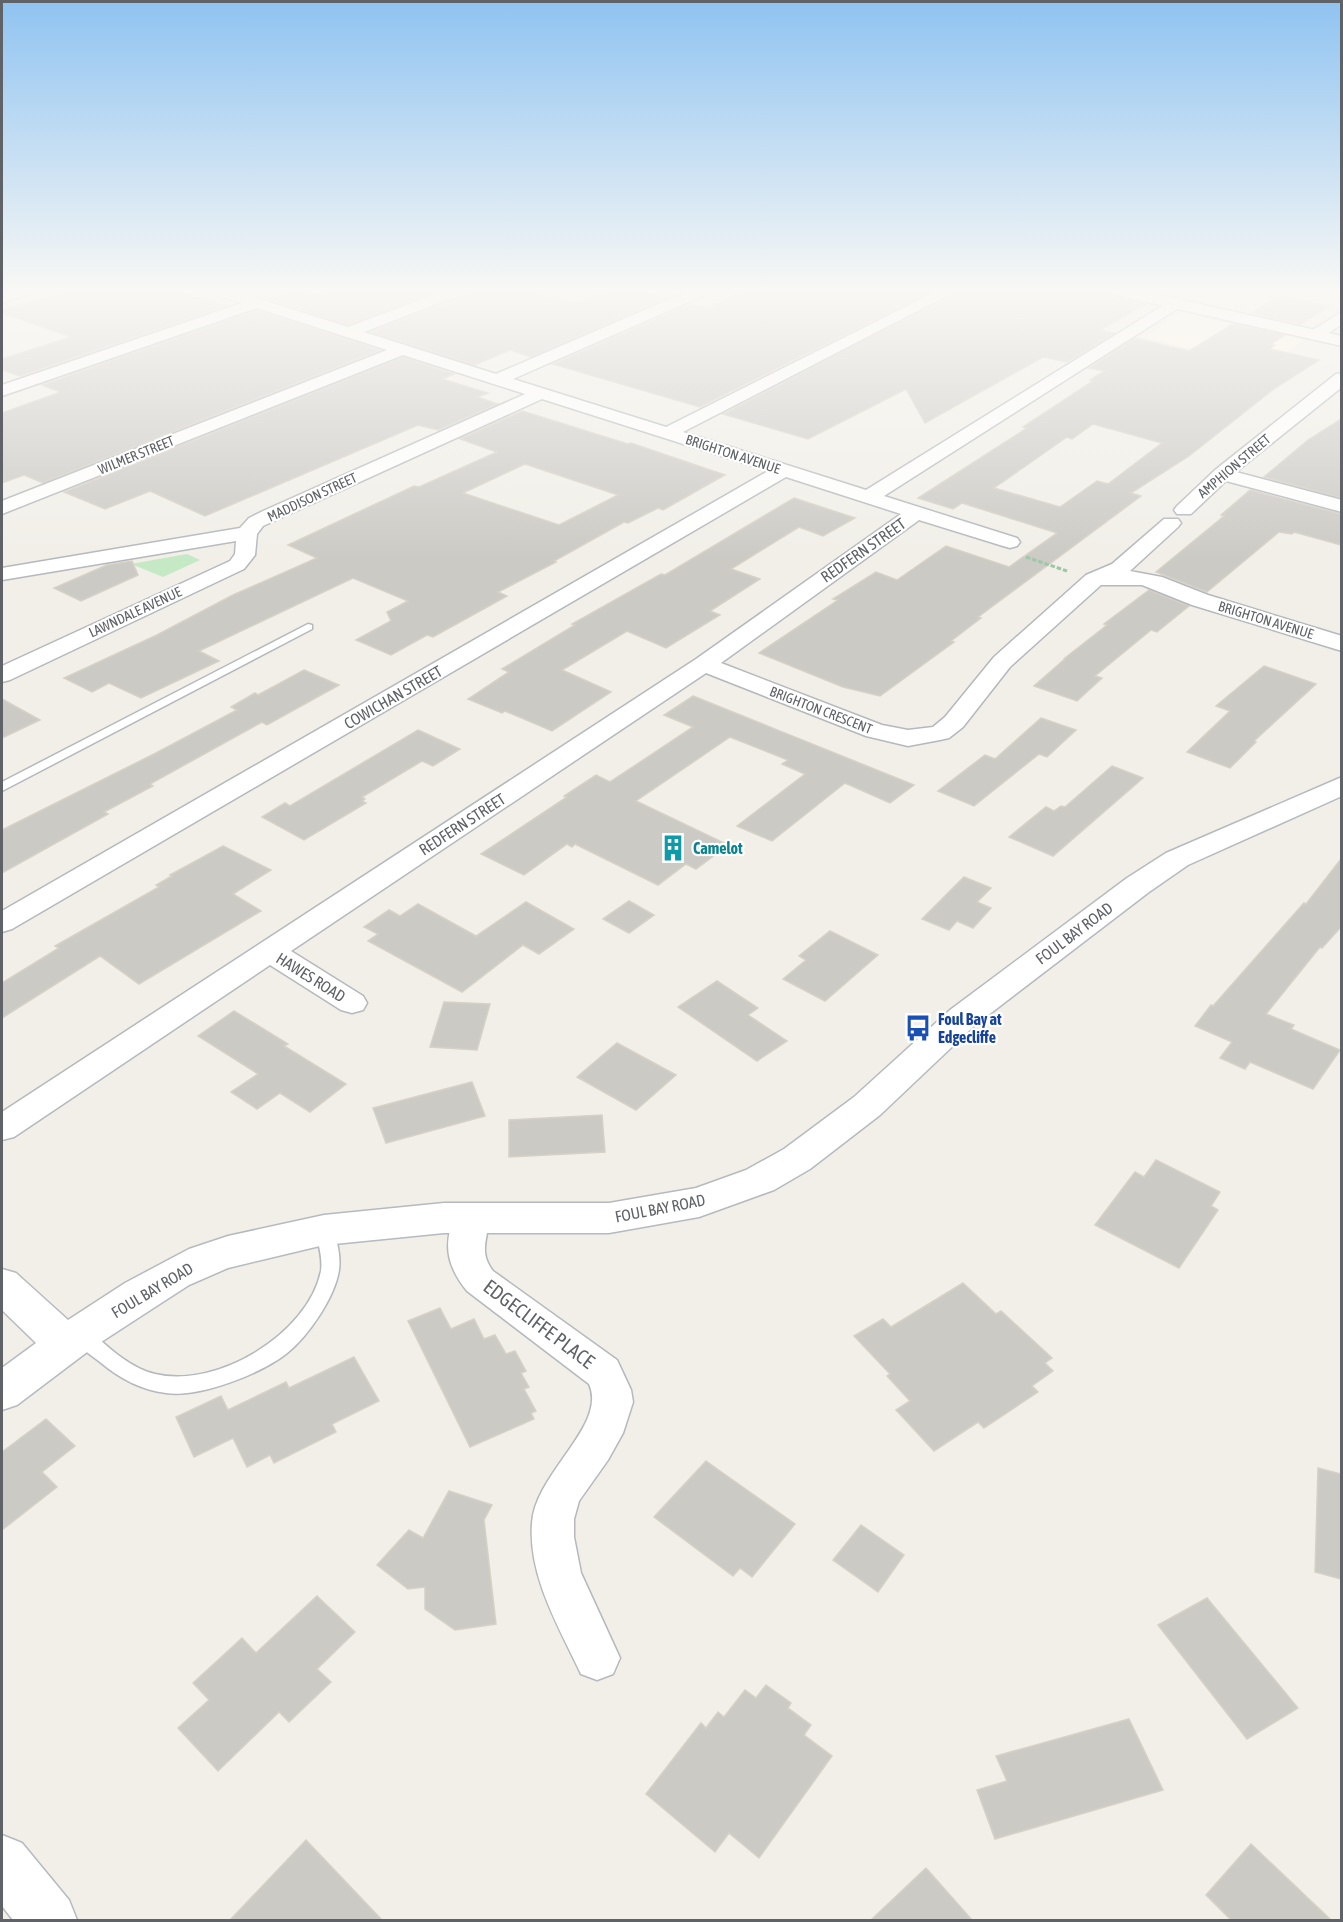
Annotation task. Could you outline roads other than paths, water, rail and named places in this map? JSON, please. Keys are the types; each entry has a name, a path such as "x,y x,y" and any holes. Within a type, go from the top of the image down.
{"street":[{"path":"2,391 32,380"},
{"name":"WILMER STREET","path":"2,508 326,380"},
{"name":"BRIGHTON AVENUE","path":"500,380 1010,542"},
{"path":"668,433 773,380"},
{"path":"869,497 1055,380"},
{"name":"AMPHION STREET","path":"1094,580 1120,569 1222,474 1339,380"},
{"name":"MADDISON STREET","path":"2,574 247,532 256,522 270,515 541,393"},
{"name":"COWICHAN STREET","path":"2,923 784,470"},
{"path":"1222,474 1341,506"},
{"name":"REDFERN STREET","path":"2,1128 704,664 917,512"},
{"name":"LAWNDALE AVENUE","path":"2,675 237,565 245,555 247,532"},
{"name":"BRIGHTON AVENUE","path":"1094,580 1166,595 1190,597 1341,644"},
{"name":"BRIGHTON CRESCENT","path":"704,664 875,731 908,738 940,733 954,722 1002,662 1094,580"},
{"name":"FOUL BAY ROAD","path":"2,1392 73,1339 175,1274 203,1260 256,1244 324,1230 444,1218 609,1218 699,1202 760,1180 797,1159 867,1106 962,1018 1138,885 1187,854 1341,785"},
{"name":"HAWES ROAD","path":"269,951 352,1003"},
{"name":"EDGECLIFFE PLACE","path":"472,1218 465,1256 469,1269 480,1281 603,1372 612,1389 613,1401 609,1419 603,1432 567,1482 558,1501 552,1537 559,1570 597,1658"},
{"path":"2,1285 73,1339"},
{"path":"2,1863 49,1920"}],"lane":[{"path":"2,787 308,627"},
{"path":"73,1339 123,1370 144,1380 168,1385 206,1382 262,1361 288,1344 305,1325 325,1285 331,1269 324,1230"}],"place":[{"name":"Camelot","path":"673,848"},
{"name":"Foul Bay at Edgecliffe","path":"918,1028"}]}
